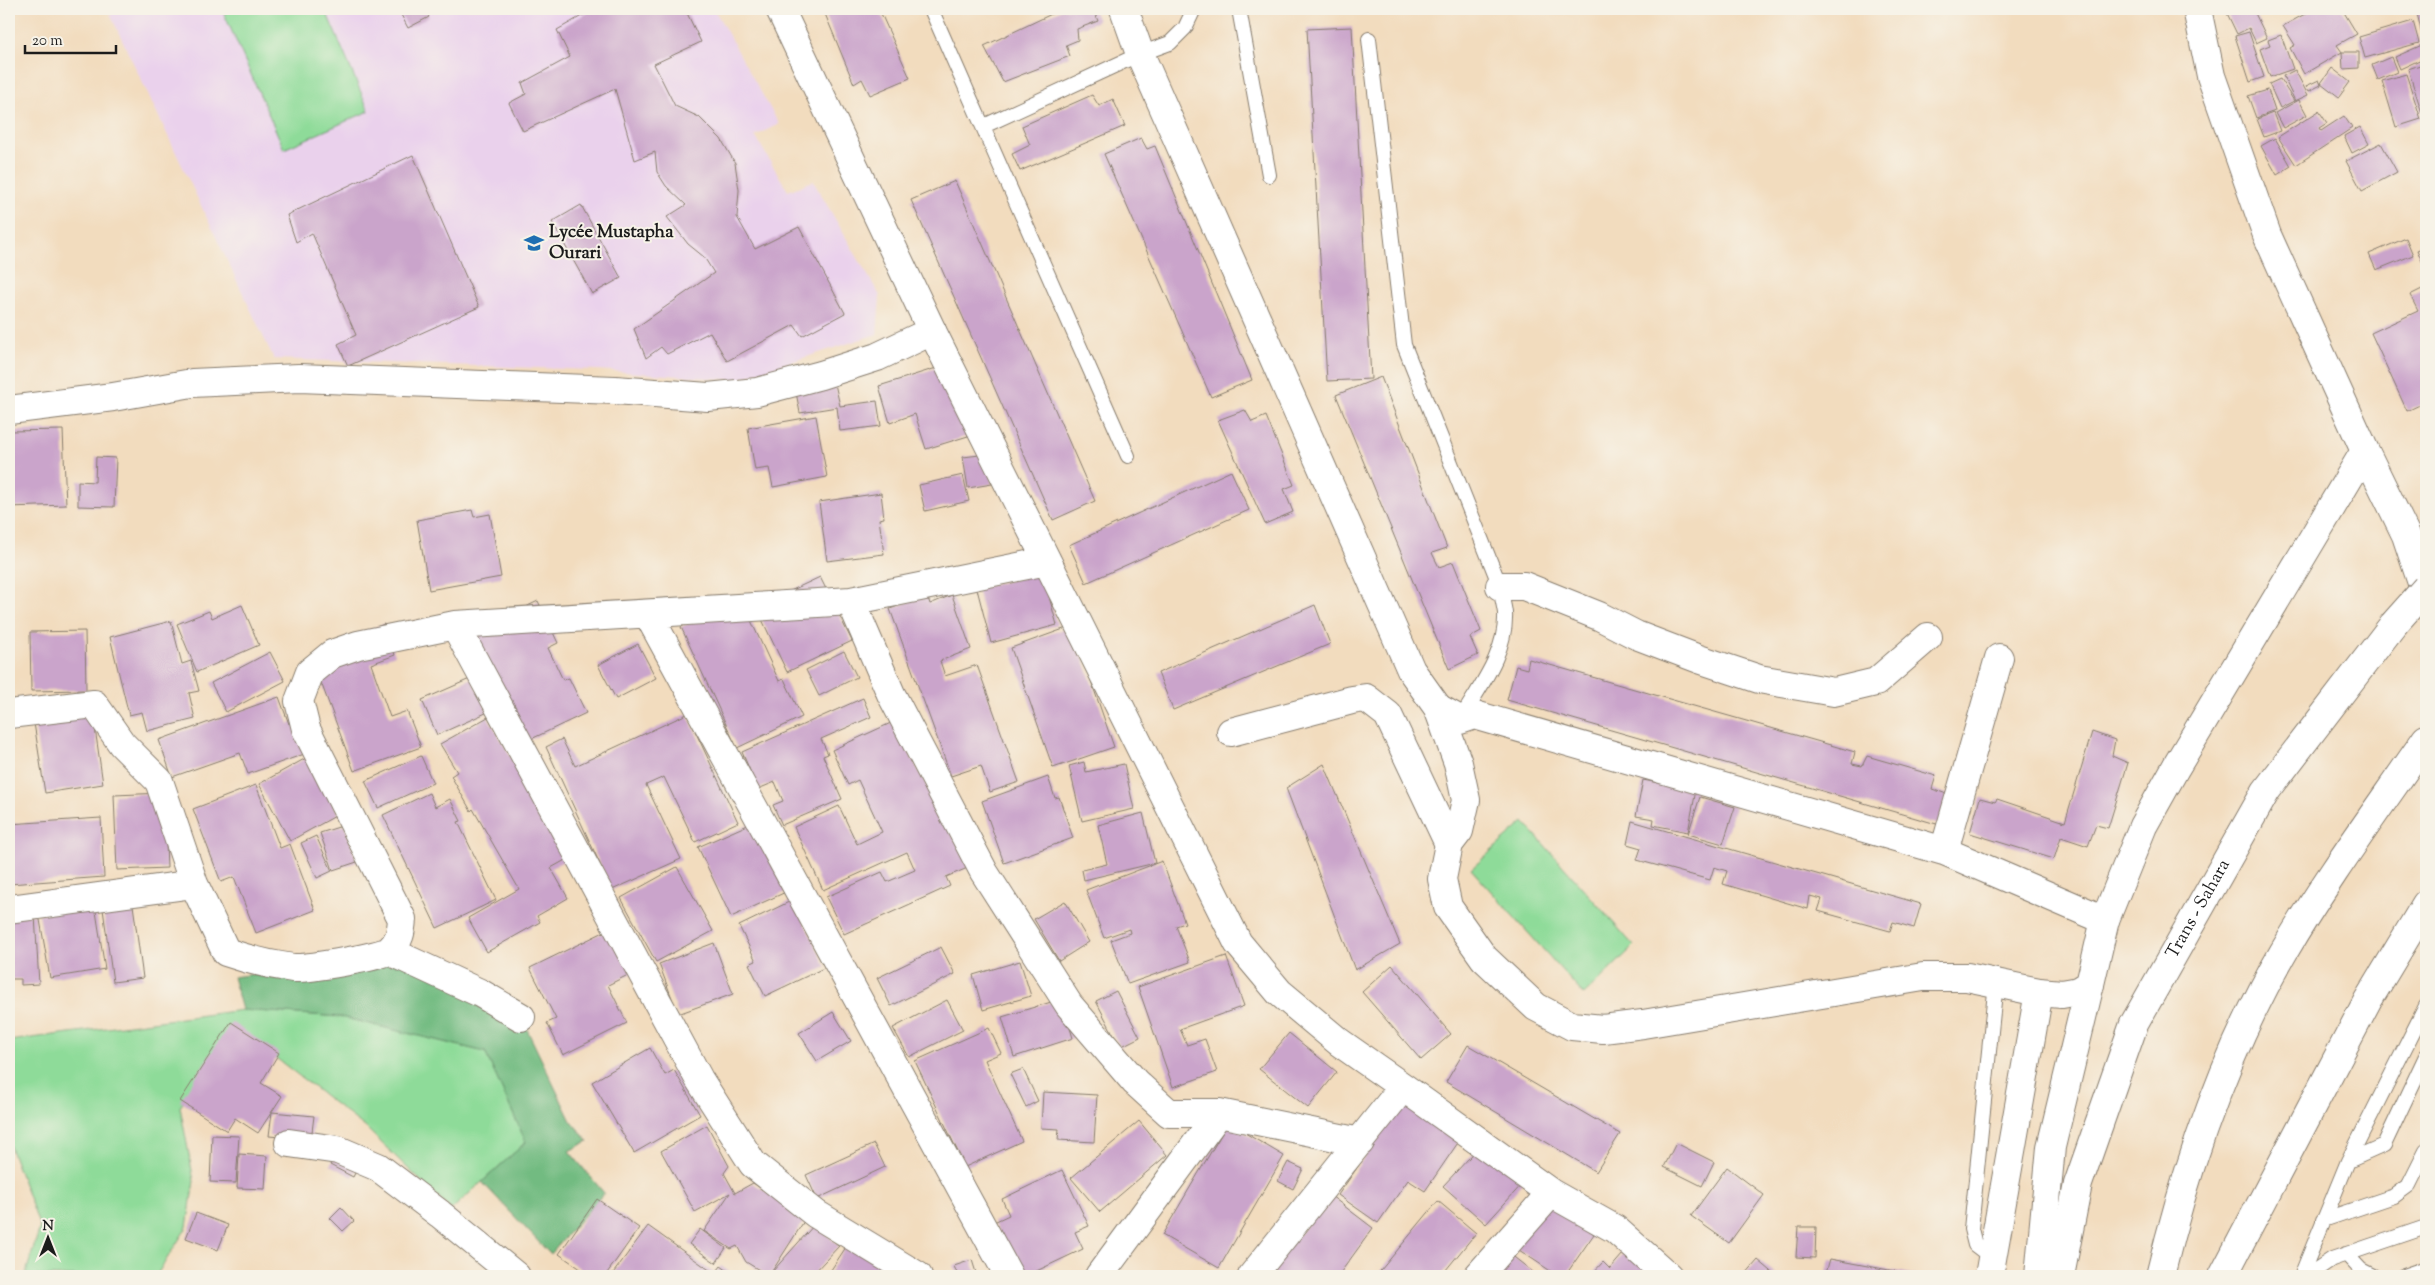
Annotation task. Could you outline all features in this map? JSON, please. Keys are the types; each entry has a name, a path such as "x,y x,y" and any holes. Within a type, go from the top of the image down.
{"main road":[{"path":"780,9 932,331 1238,943 1279,992 1339,1042 1551,1193 1615,1229 1668,1276"},
{"path":"1124,9 1140,54 1411,670 1449,714 1466,800 1459,831 1449,844 1442,879 1448,907 1484,958 1536,1007 1572,1026 1602,1029 1643,1024 1923,977 1967,977 2039,992 2062,994 2079,991 2090,984"},
{"path":"2196,9 2211,76 2267,235 2365,451 2406,535 2426,595"},
{"path":"9,410 113,397 192,383 299,378 615,390 708,397 757,392 821,375 877,357 932,331"},
{"path":"2039,1276 2051,1147 2106,920 2143,826 2365,451"},
{"path":"9,714 94,704 122,744 158,781 194,884 226,952 257,963 296,968 362,959 389,951 401,936 402,919 306,729 299,701 310,672 332,654 358,645 455,625 851,600 1047,561"},
{"path":"1500,586 1524,586 1599,616 1636,636 1759,679 1834,692 1876,682 1928,636"},
{"name":"Trans - Sahara","path":"2060,1276 2078,1184 2134,1024 2266,791 2393,625 2426,588"},
{"path":"851,600 891,694 984,872 1069,1005 1135,1082 1168,1113 1219,1113 1360,1142"},
{"path":"648,614 1009,1276"},
{"path":"455,625 699,1079 753,1164 816,1214 918,1276"},
{"path":"1944,850 1999,658"},
{"path":"1231,732 1366,698 1388,715 1449,844"},
{"path":"1449,714 1475,715 1944,850 2106,920"},
{"path":"2160,1276 2169,1239 2224,1070 2283,953 2426,740"},
{"path":"9,909 194,884"},
{"path":"2223,1276 2368,1000 2426,904"},
{"path":"389,951 480,993 521,1017"},
{"path":"1991,1267 2039,992"},
{"path":"1252,1276 1403,1087"},
{"path":"1098,1276 1219,1113"},
{"path":"289,1143 338,1150 378,1168 440,1214 516,1276"},
{"path":"1478,1276 1551,1193"}],"lane":[{"path":"931,9 1128,456"},
{"path":"984,126 1140,54 1170,43 1185,28 1194,9"},
{"path":"1239,9 1269,175"},
{"path":"1369,39 1404,345 1500,586 1505,614 1502,643 1495,660 1449,714"},
{"path":"1991,1267 1975,1244 1971,1229 1996,982"},
{"path":"2301,1276 2348,1161 2426,1006"},
{"path":"2348,1161 2384,1145 2426,1056"},
{"path":"2323,1220 2394,1196 2409,1185 2426,1151"},
{"path":"2307,1276 2332,1259 2425,1226"},
{"path":"2346,1254 2361,1270 2373,1276"},
{"path":"2403,1276 2426,1268"}],"shaded area":[{"name":"Lycée Mustapha Ourari","path":"121,9 714,9 779,124 755,136 788,191 813,181 880,296 877,334 736,380 598,370 274,359 110,14"}],"green space":[{"path":"222,9 325,9 369,111 284,149"},
{"path":"1524,822 1634,946 1584,995 1471,869"},
{"path":"389,951 521,1017 571,1121 588,1141 569,1151 604,1193 550,1254 482,1182 526,1142 485,1052 341,1017 242,1010 233,977 362,959"},
{"path":"242,1010 341,1017 485,1052 526,1142 451,1210 365,1127 236,1027 180,1107 194,1181 187,1227 156,1276 25,1276 40,1227 9,1144 9,1041"}],"building":[{"path":"398,9 425,9 429,17 408,28"},
{"path":"594,9 685,9 701,42 654,64 675,106 699,117 721,139 735,163 739,190 737,217 755,249 799,227 845,313 802,336 794,325 727,361 710,332 667,354 661,347 646,358 634,329 714,273 704,257 688,244 667,217 686,205 666,186 657,172 655,152 635,160 615,89 523,131 509,103 526,94 522,83 570,57 557,30"},
{"path":"823,9 879,9 910,78 870,95 862,79 854,84"},
{"path":"1062,9 1093,9 1098,21 1077,29 1078,40 1066,45 1070,56 1003,82 984,46"},
{"path":"2225,9 2253,9 2267,38 2256,43 2249,28 2237,34"},
{"path":"2314,9 2342,9 2357,34 2337,45 2342,52 2304,74 2290,48 2295,45 2283,26"},
{"path":"2416,9 2426,9 2426,42 2424,43"},
{"path":"2413,21 2419,43 2365,58 2359,37"},
{"path":"1352,27 1371,379 1327,381 1307,29"},
{"path":"2249,32 2264,77 2250,82 2235,36"},
{"path":"2281,35 2293,69 2270,77 2260,49 2270,45 2268,40"},
{"path":"2422,45 2426,57 2400,69 2395,57"},
{"path":"2342,52 2359,52 2359,68 2343,69"},
{"path":"2391,57 2397,72 2378,80 2372,65"},
{"path":"2426,63 2426,112 2422,113 2408,69"},
{"path":"2332,68 2350,82 2339,97 2321,83"},
{"path":"2295,70 2308,95 2295,101 2283,76"},
{"path":"2406,74 2421,119 2396,127 2382,81"},
{"path":"2280,79 2294,101 2280,108 2269,84"},
{"path":"2319,80 2321,85 2309,91 2306,86"},
{"path":"2268,90 2275,111 2256,118 2248,96"},
{"path":"1092,95 1099,106 1113,99 1125,126 1020,171 1012,154 1030,145 1022,126"},
{"path":"2299,100 2307,115 2283,128 2275,113"},
{"path":"2319,111 2327,123 2319,128 2321,131 2344,116 2352,128 2296,165 2278,137"},
{"path":"2273,113 2280,131 2264,137 2257,119"},
{"path":"2360,127 2369,144 2352,153 2344,136"},
{"path":"1141,138 1147,149 1155,146 1252,380 1211,397 1104,154"},
{"path":"2275,138 2291,166 2277,175 2261,146"},
{"path":"2381,143 2397,172 2362,191 2346,161"},
{"path":"413,155 479,307 348,366 338,344 356,335 312,233 296,242 287,215"},
{"path":"955,181 1095,501 1053,520 911,200"},
{"path":"581,205 621,278 592,294 552,222"},
{"path":"2406,238 2413,255 2376,270 2369,254"},
{"path":"2426,246 2426,270 2417,250"},
{"path":"2426,287 2426,402 2407,411 2371,333 2418,311 2410,295"},
{"path":"946,365 968,436 926,449 915,414 890,423 879,386"},
{"path":"833,375 840,406 877,401 881,426 840,431 837,407 800,413 794,382"},
{"path":"1381,377 1447,548 1432,553 1439,567 1453,562 1481,631 1470,637 1478,655 1449,669 1336,395"},
{"path":"1245,410 1252,422 1266,416 1294,485 1284,489 1293,512 1265,524 1218,420"},
{"path":"816,416 827,477 773,487 769,468 755,470 748,428"},
{"path":"63,430 66,505 9,507 9,431"},
{"path":"988,454 992,484 968,488 963,457"},
{"path":"96,457 116,458 114,507 78,506 78,481 95,482"},
{"path":"1231,471 1249,510 1086,583 1069,545"},
{"path":"963,475 969,501 925,511 919,485"},
{"path":"881,493 884,518 879,519 884,554 827,561 819,502"},
{"path":"472,510 474,517 490,514 501,577 429,590 417,520"},
{"path":"1042,572 1057,625 991,643 977,589"},
{"path":"820,577 852,641 787,672 756,607"},
{"path":"927,595 930,604 952,595 971,649 940,661 945,676 977,665 1019,782 990,792 981,766 951,776 890,609"},
{"path":"741,599 779,681 784,679 802,717 737,748 681,627"},
{"path":"538,601 558,643 548,648 563,680 569,678 586,713 525,742 472,633"},
{"path":"242,605 259,645 197,672 177,624 209,611 212,618"},
{"path":"1315,605 1330,644 1173,710 1158,673"},
{"path":"171,621 182,664 191,661 199,691 189,693 195,719 147,731 142,712 129,715 110,637"},
{"path":"384,624 395,655 371,664 390,717 407,711 421,747 354,771 316,669 353,636"},
{"path":"1072,626 1114,747 1053,768 1011,648"},
{"path":"85,631 86,690 31,691 30,632"},
{"path":"638,644 656,678 616,699 598,665"},
{"path":"844,651 857,677 819,696 806,670"},
{"path":"270,652 285,681 226,712 211,683"},
{"path":"1529,659 1855,752 1852,764 1862,766 1867,756 1936,776 1932,789 1947,794 1940,825 1507,700 1516,666 1527,669"},
{"path":"472,678 488,712 437,735 422,700"},
{"path":"279,697 289,724 299,720 310,752 248,774 240,753 172,777 159,740"},
{"path":"863,698 871,717 821,739 828,754 823,756 842,799 782,825 773,805 783,801 775,782 758,789 742,752"},
{"path":"93,714 103,784 45,793 34,723"},
{"path":"687,714 738,822 695,842 664,777 646,785 681,859 612,890 546,747 562,739 575,766"},
{"path":"488,717 569,858 551,868 568,898 537,916 540,922 487,952 468,918 519,889 473,809 471,811 451,776 457,772 440,744"},
{"path":"893,722 970,867 946,877 950,886 844,934 826,897 882,872 887,882 915,870 907,852 823,890 794,827 839,806 857,844 882,832 858,780 848,785 832,750"},
{"path":"2092,732 2115,740 2112,756 2128,763 2108,828 2096,825 2088,846 2061,837 2054,859 1970,833 1980,798 1995,802 1997,799 2065,822"},
{"path":"421,756 433,783 378,808 365,781"},
{"path":"308,757 339,814 290,841 259,784"},
{"path":"1084,762 1086,772 1124,764 1134,809 1082,821 1069,766"},
{"path":"1324,764 1400,944 1355,970 1286,788"},
{"path":"1048,777 1055,798 1059,797 1073,838 1004,863 982,801"},
{"path":"1643,780 1696,790 1688,832 1653,825 1654,819 1636,816"},
{"path":"256,785 280,848 290,844 315,910 256,933 234,877 221,882 193,809"},
{"path":"164,793 167,868 117,870 114,795"},
{"path":"429,793 435,807 450,799 461,821 458,822 496,900 437,928 383,815"},
{"path":"1700,797 1735,807 1723,844 1688,834"},
{"path":"1143,813 1155,863 1084,880 1082,870 1107,864 1098,825"},
{"path":"101,818 104,877 9,884 9,824"},
{"path":"1632,821 1921,904 1914,928 1893,922 1890,931 1818,911 1822,899 1810,896 1808,909 1723,884 1727,871 1714,867 1710,880 1637,860 1641,848 1627,844"},
{"path":"750,824 788,891 731,917 698,847"},
{"path":"345,825 357,862 333,870 320,833"},
{"path":"316,836 332,871 317,878 301,843"},
{"path":"1162,861 1185,923 1176,926 1190,962 1128,984 1111,940 1130,933 1129,929 1104,938 1086,890"},
{"path":"677,867 713,931 656,962 621,898"},
{"path":"793,900 826,967 765,996 749,964 756,961 739,926"},
{"path":"1065,901 1089,942 1059,961 1034,919"},
{"path":"95,905 105,969 50,978 39,914"},
{"path":"133,905 143,978 113,982 103,909"},
{"path":"35,915 39,984 21,985 21,979 9,979 9,916"},
{"path":"614,927 636,971 608,985 627,1023 563,1055 547,1023 556,1019 530,968"},
{"path":"714,943 733,994 678,1014 659,964"},
{"path":"941,947 955,974 891,1006 877,978"},
{"path":"1226,956 1244,1006 1180,1029 1187,1045 1205,1039 1217,1072 1173,1087 1138,987"},
{"path":"1020,961 1031,996 983,1010 973,975"},
{"path":"1392,965 1451,1034 1421,1060 1362,992"},
{"path":"1116,991 1140,1037 1120,1047 1096,1001"},
{"path":"1061,999 1073,1038 1014,1057 1002,1017"},
{"path":"947,1000 963,1030 909,1057 893,1028"},
{"path":"833,1012 851,1041 817,1061 799,1033"},
{"path":"231,1022 279,1053 261,1083 282,1096 258,1133 235,1118 227,1131 180,1101"},
{"path":"989,1028 1001,1053 985,1060 1022,1141 965,1167 915,1061"},
{"path":"1289,1033 1337,1072 1308,1108 1259,1069"},
{"path":"1468,1045 1620,1134 1596,1172 1446,1082"},
{"path":"650,1048 665,1075 674,1070 700,1115 634,1153 592,1082"},
{"path":"1023,1069 1038,1101 1026,1107 1010,1074"},
{"path":"1043,1092 1097,1095 1094,1142 1058,1140 1059,1129 1041,1128"},
{"path":"1410,1092 1466,1131 1425,1191 1408,1180 1378,1223 1338,1195"},
{"path":"272,1112 314,1116 311,1140 269,1136"},
{"path":"1139,1121 1167,1155 1100,1212 1071,1178"},
{"path":"1228,1123 1284,1156 1219,1268 1162,1235"},
{"path":"707,1125 729,1166 724,1173 735,1193 753,1183 806,1218 769,1276 746,1262 737,1246 731,1249 704,1231 730,1193 695,1212 661,1151"},
{"path":"212,1135 239,1136 236,1183 210,1182"},
{"path":"343,1141 365,1153 353,1177 330,1165"},
{"path":"1676,1143 1714,1162 1702,1186 1664,1167"},
{"path":"874,1144 885,1167 817,1199 806,1175"},
{"path":"1482,1144 1524,1182 1486,1224 1443,1186"},
{"path":"239,1154 267,1156 265,1189 237,1188"},
{"path":"1288,1162 1303,1169 1293,1189 1278,1181"},
{"path":"1727,1167 1764,1195 1729,1243 1691,1216"},
{"path":"1062,1170 1089,1226 1075,1232 1083,1249 1026,1276 1020,1276 994,1222 1009,1215 1002,1199"},
{"path":"1331,1196 1373,1228 1338,1276 1264,1276"},
{"path":"597,1199 639,1228 605,1276 591,1276 559,1254"},
{"path":"1438,1201 1476,1233 1441,1276 1376,1276"},
{"path":"1547,1202 1594,1234 1565,1276 1558,1276 1516,1248"},
{"path":"341,1207 354,1221 343,1231 330,1218"},
{"path":"196,1213 228,1225 218,1250 186,1238"},
{"path":"815,1224 839,1246 811,1276 776,1276 772,1272"},
{"path":"648,1226 715,1274 721,1266 735,1276 611,1276"},
{"path":"1798,1227 1816,1227 1815,1258 1796,1257"},
{"path":"700,1229 726,1248 716,1263 689,1244"},
{"path":"848,1244 898,1276 827,1276"},
{"path":"1629,1247 1662,1276 1590,1276 1603,1262 1610,1269"},
{"path":"1510,1254 1538,1276 1492,1276"},
{"path":"1830,1259 1916,1275 1916,1276 1825,1276"},
{"path":"972,1260 977,1276 958,1276 954,1266"},
{"path":"1758,1260 1777,1276 1744,1276"}],"place":[{"name":"Lycée Mustapha Ourari","path":"534,243"}]}
